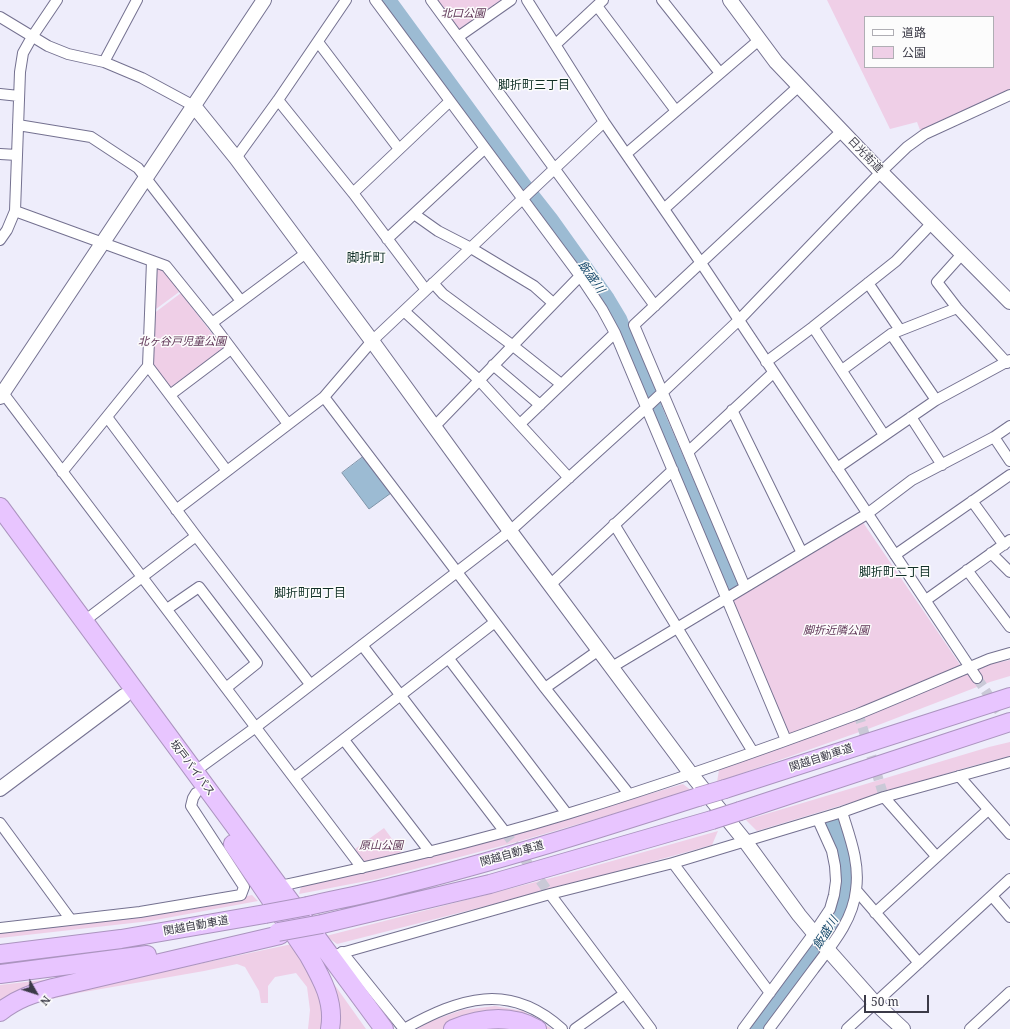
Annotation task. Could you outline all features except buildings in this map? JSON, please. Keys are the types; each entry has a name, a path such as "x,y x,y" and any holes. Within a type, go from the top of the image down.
{"highway":[{"name":"坂戸バイパス","path":"0,507 194,772 280,886 336,954 380,1027"},
{"name":"坂戸バイパス","path":"0,527 233,843 380,1027"},
{"name":"関越自動車道","path":"0,954 121,939 308,906 397,886 570,838 1010,697"},
{"name":"関越自動車道","path":"0,974 124,959 279,934 490,884 712,820 1010,722"},
{"path":"233,843 309,956 318,972 328,994 331,1017 330,1029"},
{"path":"0,1012 21,999 53,988 279,934"},
{"path":"0,948 88,940 121,939"},
{"path":"453,1029 478,1021 501,1019 523,1023 537,1029"}],"street":[{"path":"0,240 7,230 15,211 20,72 24,53 32,36 57,0"},
{"path":"104,62 137,0"},
{"path":"264,0 147,178 1,393 295,777 362,868"},
{"path":"236,158 278,100 346,0"},
{"path":"375,0 449,102 580,276 602,309 615,333 786,740"},
{"path":"431,0 654,306"},
{"path":"458,37 511,0"},
{"path":"527,0 604,122 701,263 977,678"},
{"path":"662,0 720,73"},
{"name":"日光街道","path":"730,0 758,40 776,62 881,172 1010,302"},
{"path":"556,44 600,3 676,111"},
{"path":"0,17 48,46 68,54 104,62 142,78 194,106 236,158 372,341 510,531 691,774 745,841 828,950 875,1003 903,1029"},
{"path":"626,154 758,40"},
{"path":"318,42 399,149"},
{"path":"664,209 799,86"},
{"path":"0,94 20,96"},
{"path":"194,772 256,727 510,531 739,320 881,172 907,147 926,134 1010,96"},
{"path":"278,100 353,193 387,239 429,287 442,294 512,345 561,384"},
{"path":"353,193 449,102"},
{"path":"176,510 324,396 372,341 604,122"},
{"path":"18,125 91,137 138,168 241,301"},
{"path":"745,587 688,452 661,393 634,325 842,131"},
{"path":"387,239 484,149"},
{"path":"0,154 16,155"},
{"path":"15,211 166,266 212,323 288,424"},
{"path":"414,214 438,231 471,248 534,286 553,303"},
{"path":"766,362 813,327 896,260 932,223"},
{"path":"212,323 306,253"},
{"path":"837,468 936,400 1008,362 958,308 937,282 963,253"},
{"path":"62,472 148,366 152,261"},
{"path":"434,427 580,276"},
{"path":"868,283 936,400"},
{"path":"842,370 896,332 958,308"},
{"path":"404,311 479,380 568,478"},
{"path":"813,327 884,435"},
{"path":"520,424 615,333"},
{"path":"170,395 231,349"},
{"path":"493,365 540,405"},
{"path":"148,366 227,471"},
{"path":"688,452 773,373"},
{"path":"324,396 545,688 629,794"},
{"path":"732,410 802,553"},
{"path":"108,417 176,510 310,684"},
{"path":"910,417 942,465"},
{"path":"612,667 867,514 912,480 994,437 1010,426"},
{"path":"994,437 1010,461"},
{"path":"550,585 673,470"},
{"path":"895,555 1010,475"},
{"path":"926,600 1007,542 972,501"},
{"path":"614,524 753,752"},
{"path":"84,622 196,536"},
{"path":"991,553 1010,572"},
{"path":"967,570 1010,627"},
{"path":"167,609 199,587 257,663 226,688"},
{"path":"295,777 495,622"},
{"path":"362,645 505,832"},
{"path":"545,688 599,650"},
{"path":"280,886 430,852 567,814 691,774 753,752 858,713 990,659 1010,653"},
{"path":"449,658 567,814"},
{"path":"0,789 124,696"},
{"path":"344,740 430,852"},
{"path":"562,1029 534,1008 511,1000 487,998 457,1004 427,1016 404,1029 336,954 550,894 673,863 818,820 884,797 1010,762"},
{"path":"958,776 1010,834"},
{"path":"0,928 140,912 241,895 244,888 191,806 192,798 196,793"},
{"path":"884,797 936,856"},
{"path":"875,913 988,810"},
{"path":"769,1029 842,931 852,910 856,890 857,869 855,855 842,812"},
{"path":"743,1029 830,909 836,881 835,866 832,851 818,820"},
{"path":"0,823 71,920"},
{"path":"673,863 770,993"},
{"path":"847,1029 1010,880"},
{"path":"856,890 919,963"},
{"path":"550,894 651,1029"},
{"path":"992,896 1010,917"},
{"path":"970,1029 1010,992"},
{"path":"575,1029 624,994"}],"green space":[{"name":"北口公園","path":"436,0 505,0 459,33"},
{"path":"827,0 1010,0 1010,90 920,130 917,122 890,129"},
{"path":"158,269 164,271 179,292 152,312 155,271"},
{"name":"北ヶ谷戸児童公園","path":"181,293 223,348 170,388 152,364 153,314"},
{"name":"脚折近隣公園","path":"862,521 961,666 863,707 788,736 731,600"},
{"path":"1010,660 1010,676 990,682 868,729 717,782 719,770 903,700 990,664"},
{"path":"1010,742 1010,756 965,768 757,831 746,820 989,747"},
{"path":"683,784 692,791 520,841 377,879 299,894 301,887 423,858"},
{"name":"原山公園","path":"384,828 403,854 365,863 355,849"},
{"path":"718,831 712,845 557,888 337,944 326,936 559,876"},
{"path":"252,895 258,901 150,921 0,938 0,933 155,914"},
{"path":"292,944 311,970 323,1014 321,1029 308,1029 310,1010 307,987 296,973 275,977 268,986 268,1003 261,1003 259,991 245,967 237,964 47,1000 48,996"},
{"path":"77,976 0,1001 0,985"},
{"path":"334,984 366,1029 333,1029 330,987"},
{"path":"495,1006 523,1011 552,1029 417,1029 431,1021 462,1010"}],"water":[{"path":"363,457 391,493 369,509 342,473"}],"waterway":[{"name":"飯盛川","path":"388,0 524,186 550,219 607,299 619,319 658,418 732,589"},
{"name":"飯盛川","path":"756,1029 830,931 839,911 844,890 845,869 841,847 831,820"}],"tunnel":[{"path":"977,678 1009,726"},
{"path":"858,713 884,797"},
{"path":"505,832 550,894"}],"district":[{"name":"脚折町三丁目","path":"534,86"},
{"name":"脚折町","path":"366,258"},
{"name":"脚折町二丁目","path":"895,573"},
{"name":"脚折町四丁目","path":"310,594"}]}
